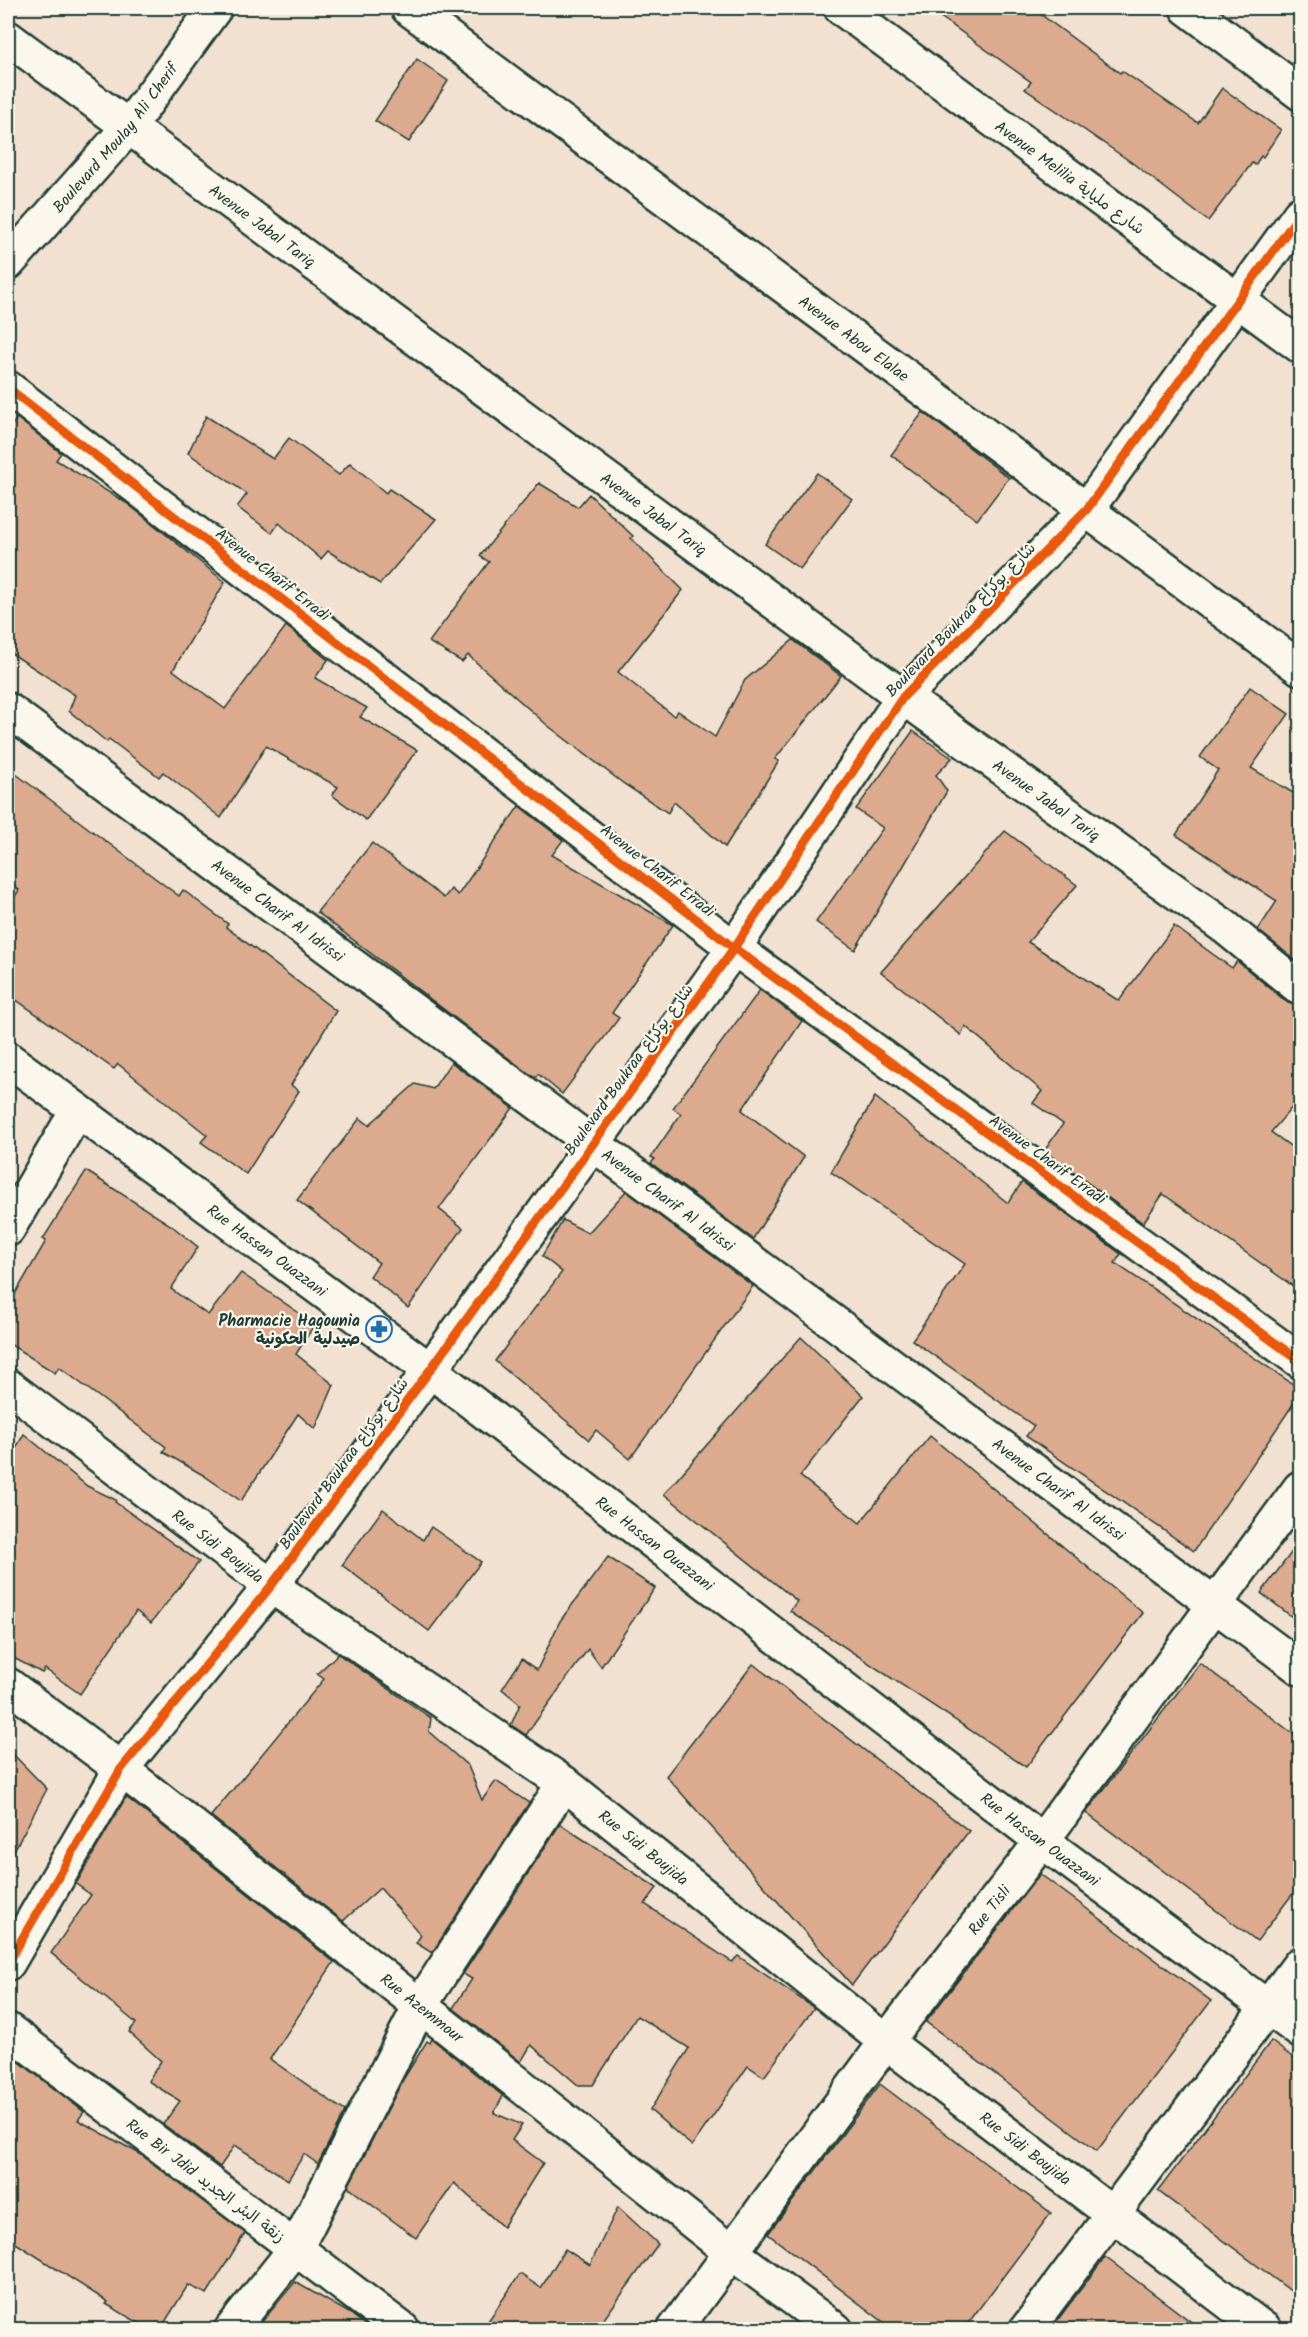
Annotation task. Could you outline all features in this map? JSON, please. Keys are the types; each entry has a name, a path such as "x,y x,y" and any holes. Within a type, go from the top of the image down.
{"street":[{"name":"Boulevard Moulay Ali Cherif","path":"8,263 127,129 215,8"},
{"name":"Avenue Abou Elalae","path":"408,8 1300,668"},
{"name":"Avenue Melilia شارع ملياية","path":"841,8 1300,346"},
{"path":"1187,8 1300,93"},
{"name":"Avenue Jabal Tariq","path":"8,38 127,129 903,697 1225,927 1300,988"},
{"name":"Boulevard Boukraa شارع بوكراع","path":"8,1963 121,1769 271,1586 430,1370 734,948 903,697 1087,509 1300,214"},
{"name":"Avenue Charif Erradi","path":"8,388 734,948 1300,1362"},
{"name":"Avenue Charif Al Idrissi","path":"8,710 1300,1668"},
{"name":"Rue Hassan Ouazzani","path":"8,1059 430,1370 1042,1841 1300,2031"},
{"path":"8,1229 77,1111"},
{"name":"Rue Sidi Boujida","path":"8,1386 271,1586 564,1783 886,2042 1265,2330"},
{"name":"Rue Tisli","path":"674,2330 886,2042 1042,1841 1300,1488"},
{"name":"Rue Azemmour","path":"8,1685 121,1769 421,2004 731,2252 836,2330"},
{"path":"231,2330 296,2248 421,2004 564,1783"},
{"path":"1026,2330 1300,1964"},
{"name":"Rue Bir Jdid زنقة البئر الجديد","path":"8,2030 404,2330"}],"building":[{"path":"928,8 1032,8 1120,73 1122,71 1198,123 1222,88 1281,130 1263,157 1261,156 1255,165 1252,163 1208,221 1131,162 1025,89 1031,82"},
{"path":"417,59 448,81 409,142 375,121"},
{"path":"923,412 1009,478 977,520 891,455"},
{"path":"206,416 273,459 289,438 339,475 350,463 386,493 389,489 436,519 380,584 328,551 321,559 279,523 272,533 237,507 247,494 188,453"},
{"path":"17,418 61,453 56,460 128,504 225,582 173,670 225,709 286,626 328,660 315,678 367,708 360,717 417,750 366,820 332,795 338,787 266,746 221,818 163,772 159,777 109,739 107,742 69,711 75,695 8,651 8,431"},
{"path":"817,473 852,499 800,569 765,544"},
{"path":"539,483 578,507 589,494 633,536 631,538 683,590 618,672 674,716 678,711 715,737 745,680 793,640 841,676 775,759 779,761 725,847 674,802 668,813 624,784 547,725 468,655 462,662 429,642 489,562 480,556"},
{"path":"1250,687 1289,714 1251,768 1300,797 1300,964 1258,930 1277,901 1176,835 1218,770 1200,757"},
{"path":"913,731 952,758 936,775 947,791 855,950 816,922 883,828 856,809"},
{"path":"8,768 179,896 183,890 228,924 226,927 336,1011 291,1085 299,1091 246,1174 201,1142 207,1135 118,1064 114,1069 8,994 8,908 19,890 8,881"},
{"path":"519,806 563,840 552,855 673,925 612,1013 619,1018 562,1094 538,1074 535,1078 317,912 372,843 444,898 451,889 458,895"},
{"path":"1005,831 1077,885 1028,942 1119,1001 1174,926 1232,968 1237,961 1288,1003 1300,1006 1300,1098 1271,1132 1300,1153 1300,1291 1163,1194 1143,1223 1044,1151 1063,1124 1033,1103 1042,1091 965,1026 961,1035 881,972"},
{"path":"760,990 802,1021 742,1110 804,1157 753,1239 651,1163 655,1159 651,1157 681,1114 673,1108"},
{"path":"451,1062 513,1108 439,1209 463,1228 408,1308 370,1276 379,1263 297,1200 360,1118 369,1125 415,1084 433,1089"},
{"path":"875,1097 1008,1203 1022,1182 1121,1254 1115,1263 1300,1389 1300,1394 1194,1551 1026,1436 1034,1426 912,1340 965,1264 831,1172"},
{"path":"86,1171 172,1226 198,1247 171,1289 208,1315 241,1273 315,1324 296,1354 334,1385 315,1429 298,1414 241,1501 203,1475 163,1452 166,1447 59,1367 55,1373 8,1343 8,1306 46,1241 43,1239"},
{"path":"626,1191 753,1286 630,1459 596,1430 589,1440 495,1361 562,1272 542,1256 563,1220 588,1233"},
{"path":"801,1337 863,1396 800,1476 860,1523 930,1436 1143,1613 1026,1767 790,1611 797,1601 664,1494"},
{"path":"24,1434 87,1486 116,1500 115,1502 199,1562 151,1623 136,1611 80,1694 45,1669 42,1673 8,1655 8,1463"},
{"path":"383,1509 423,1540 431,1527 481,1562 429,1631 342,1565"},
{"path":"1300,1541 1300,1623 1261,1593"},
{"path":"608,1557 655,1588 601,1667 588,1649 526,1735 511,1725 520,1704 502,1689 522,1659 537,1670 560,1621"},
{"path":"338,1654 431,1718 429,1732 468,1766 482,1800 496,1781 529,1803 432,1953 416,1943 421,1935 380,1888 343,1921 211,1816 324,1679 317,1674"},
{"path":"1200,1663 1300,1739 1300,1884 1257,1941 1086,1813"},
{"path":"753,1664 969,1831 852,1985 666,1776"},
{"path":"8,1749 47,1789 8,1862"},
{"path":"126,1797 334,1962 270,2059 345,2111 318,2164 304,2154 288,2180 235,2145 220,2167 163,2124 180,2101 148,2081 161,2061 129,2032 136,2023 51,1953 91,1895 76,1884"},
{"path":"560,1824 657,1888 645,1904 732,1962 738,1956 814,2008 764,2077 748,2066 692,2146 650,2110 689,2048 637,2016 593,2085 578,2085 531,2045 521,2062 453,2008 472,1979 463,1974"},
{"path":"1040,1874 1211,2001 1097,2151 926,2022"},
{"path":"432,2039 503,2096 494,2113 522,2125 512,2140 543,2163 503,2227 454,2183 416,2238 348,2187 404,2078 427,2041 430,2043"},
{"path":"1271,2041 1300,2063 1300,2298 1158,2191"},
{"path":"8,2053 84,2112 78,2120 140,2154 245,2233 207,2294 188,2285 160,2330 151,2330 106,2304 108,2302 8,2238"},
{"path":"880,2084 1051,2213 963,2330 894,2330 768,2234"},
{"path":"618,2207 658,2244 596,2330 482,2330 520,2274 541,2288 565,2249 590,2265"},
{"path":"1105,2257 1202,2330 1050,2330"},
{"path":"295,2282 351,2314 371,2330 255,2330"}],"cycle path":[{"path":"8,1963 121,1769 271,1586 430,1370 734,948 903,697 1087,509 1300,214"},
{"path":"8,388 734,948 1300,1361"}],"place":[{"name":"Pharmacie Hagounia صيدلية الحكونية","path":"379,1329"}]}
